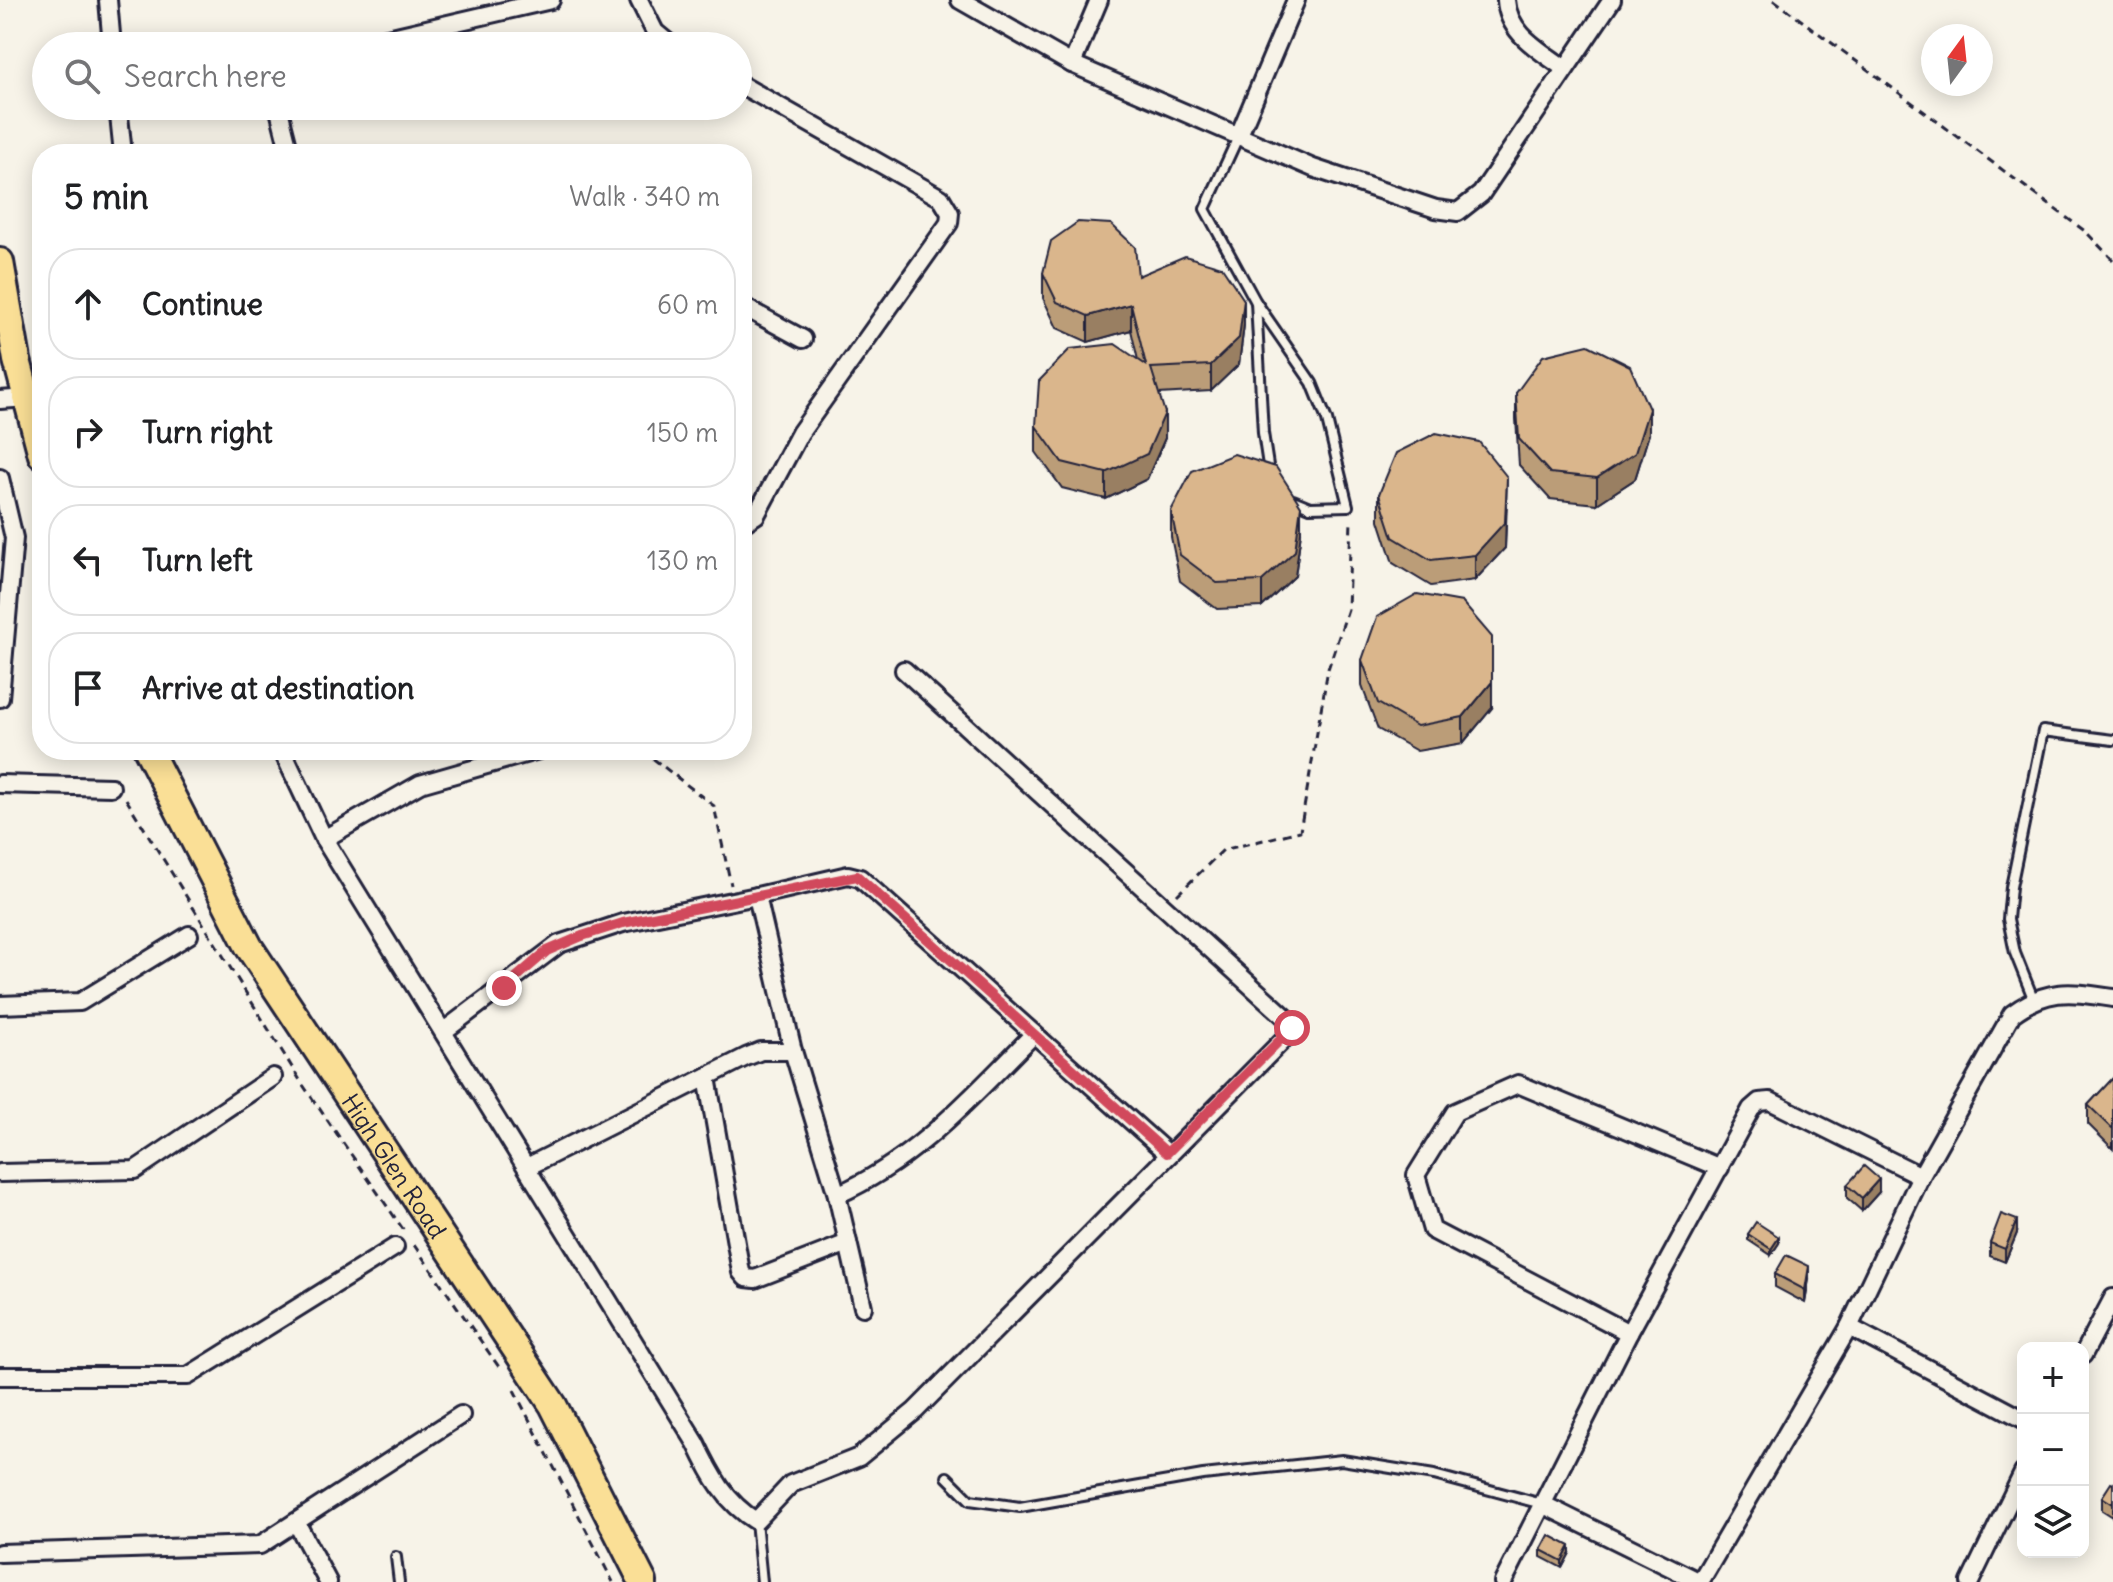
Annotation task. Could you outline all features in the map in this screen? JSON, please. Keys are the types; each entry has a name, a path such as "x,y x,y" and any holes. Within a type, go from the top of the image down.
{"main road":[{"path":"0,262 32,417"},
{"name":"High Glen Road","path":"153,760 249,947 553,1405 643,1582"}],"street":[{"path":"108,0 111,32"},
{"path":"413,32 551,0"},
{"path":"639,0 655,32"},
{"path":"960,0 1072,64 1313,168 1436,209 1458,212 1481,194 1612,0"},
{"path":"1072,64 1099,0"},
{"path":"1239,135 1296,0"},
{"path":"1506,0 1509,22 1516,31 1565,69"},
{"path":"752,91 941,198 950,213 949,223 800,433 763,504 752,514"},
{"path":"119,120 122,144"},
{"path":"282,120 288,144"},
{"path":"752,311 803,339"},
{"path":"0,400 27,398"},
{"path":"0,478 14,538 0,698"},
{"path":"287,760 324,839 529,1166 696,1443 709,1471 737,1510 756,1521 791,1484 859,1457 915,1411 1167,1153 1291,1032 1293,1024 904,670"},
{"path":"324,839 420,784 504,760"},
{"path":"0,784 111,787"},
{"path":"444,1031 559,944 623,923 848,875 860,878 1167,1153"},
{"path":"757,896 793,1051 837,1195 863,1307"},
{"path":"0,1005 80,1002 189,935"},
{"path":"1542,1504 1700,1582 1849,1327 1921,1176 2012,1014 2033,998 2070,992 2113,998"},
{"path":"837,1195 866,1182 924,1142 1034,1034"},
{"path":"529,1166 761,1051 793,1051"},
{"path":"0,1173 135,1170 273,1077"},
{"path":"707,1077 741,1272 746,1278 755,1279 848,1243"},
{"path":"1629,1333 1432,1230 1416,1175 1455,1112 1518,1084 1720,1168"},
{"path":"1503,1582 1629,1333 1751,1109 1765,1100 1921,1176"},
{"path":"0,1376 188,1376 395,1247"},
{"path":"2089,1344 2113,1298"},
{"path":"1849,1327 2017,1416"},
{"path":"0,1553 260,1545 461,1415"},
{"path":"1970,1582 2017,1485"},
{"path":"296,1522 328,1582"}],"lane":[{"path":"1239,135 1205,209 1256,302 1294,351 1312,383 1327,420 1348,506 1310,507 1291,500 1281,490"},
{"path":"1256,302 1265,457 1272,479"},
{"path":"2033,998 2015,953 2008,919 2043,731 2113,740"},
{"path":"947,1477 970,1500 1020,1507 1203,1475 1342,1460 1434,1475 1542,1504"},
{"path":"756,1521 762,1582"},
{"path":"396,1557 399,1582"}],"path":[{"path":"1774,0 2086,232 2113,260"},
{"path":"1165,906 1223,850 1300,831 1328,669 1348,609 1353,529 1348,506"},
{"path":"655,760 714,806 734,901"},
{"path":"111,787 132,803 303,1085 504,1375"},
{"path":"513,1388 613,1582"}],"building":[{"path":"1078,222 1111,224 1135,247 1138,276 1185,256 1222,267 1244,300 1239,338 1211,365 1151,368 1165,413 1147,454 1106,473 1062,462 1036,426 1039,381 1070,349 1115,344 1146,365 1131,304 1088,316 1057,302 1043,273 1051,241"},
{"path":"1588,345 1630,366 1649,409 1635,453 1597,478 1550,473 1519,439 1516,393 1543,356"},
{"path":"1436,433 1479,442 1507,477 1505,522 1475,555 1431,560 1393,537 1379,494 1396,453"},
{"path":"1234,454 1276,467 1301,506 1295,551 1262,581 1217,583 1180,555 1171,511 1192,471"},
{"path":"1417,594 1462,602 1492,637 1492,682 1463,717 1417,726 1378,703 1362,660 1377,617"},
{"path":"2113,1078 2113,1129 2088,1105"},
{"path":"1864,1166 1879,1179 1862,1198 1847,1185"},
{"path":"2001,1214 2017,1220 2005,1249 1990,1243"},
{"path":"1756,1222 1779,1237 1771,1249 1748,1234"},
{"path":"1786,1255 1809,1266 1805,1290 1775,1274"},
{"path":"2113,1484 2113,1504 2102,1497"},
{"path":"1549,1535 1570,1546 1562,1561 1541,1550"}],"route":[{"path":"504,988 547,951 582,936 623,923 848,875 857,876 1167,1153 1292,1028"}]}
